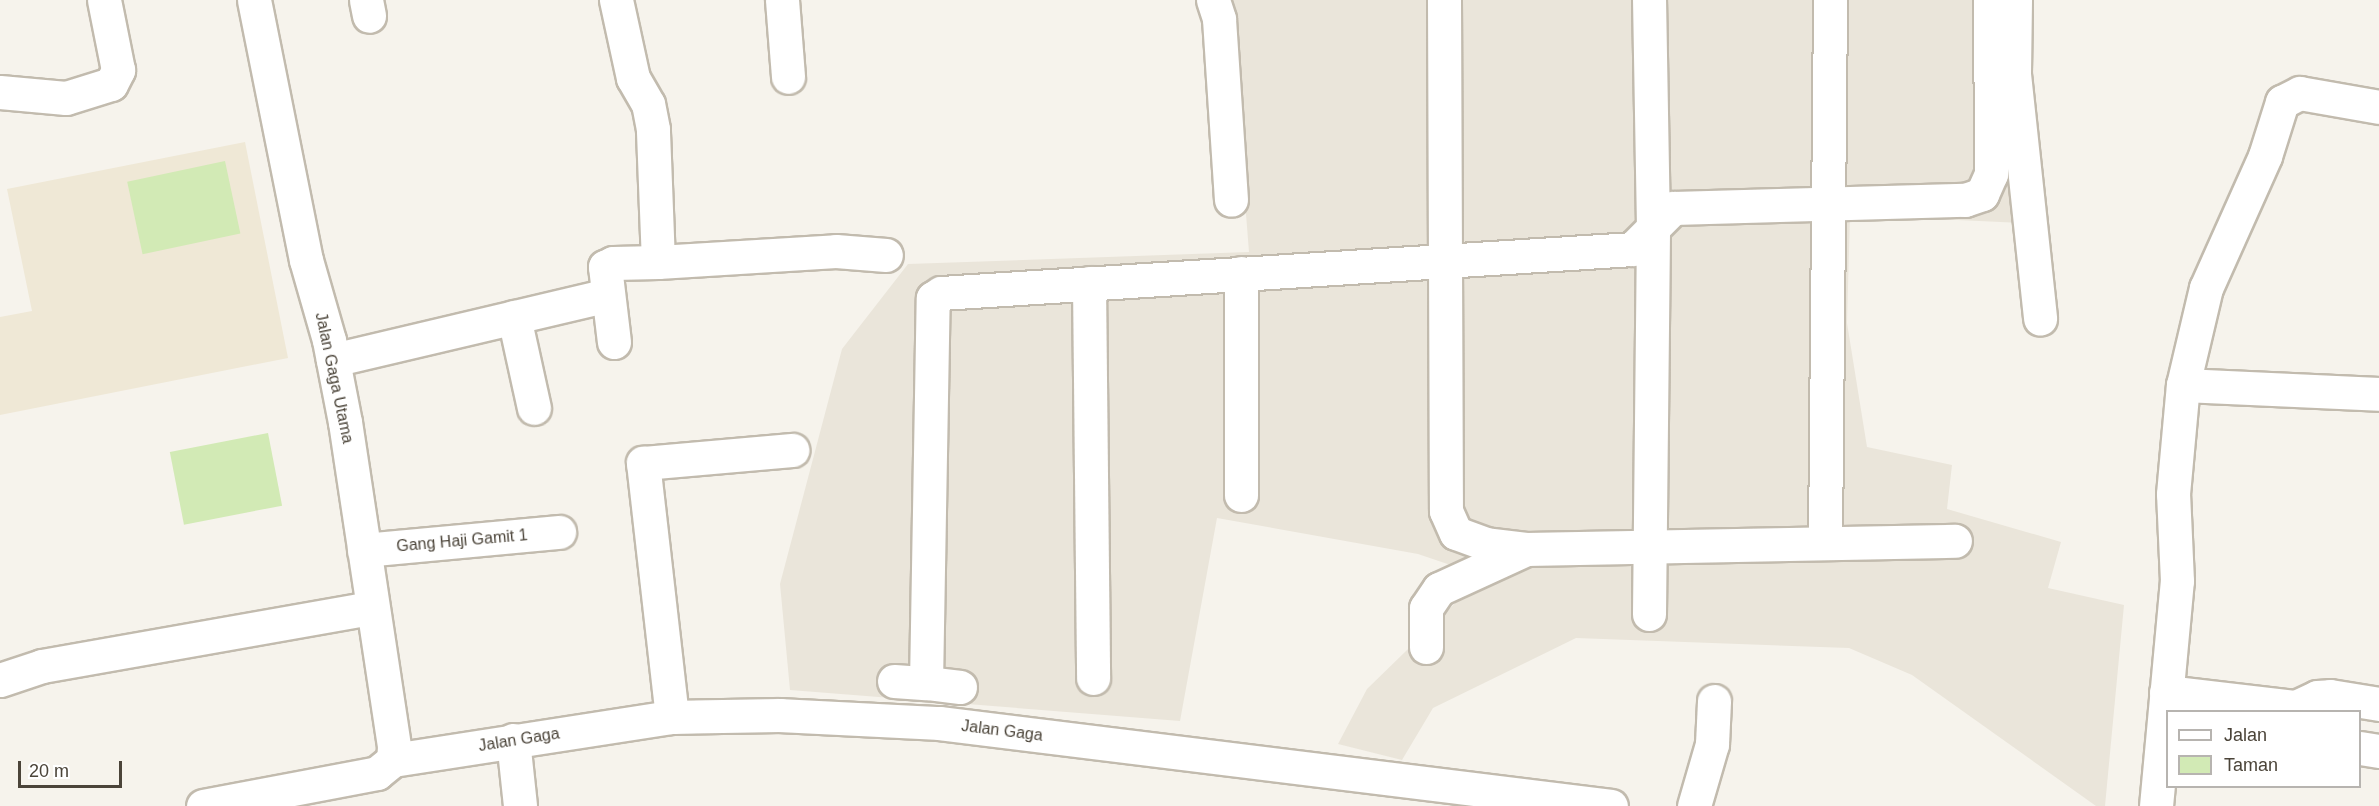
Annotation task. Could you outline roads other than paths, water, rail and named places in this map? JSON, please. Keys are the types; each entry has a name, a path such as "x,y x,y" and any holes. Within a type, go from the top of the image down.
{"street":[{"path":"0,92 66,98 111,84 118,70 105,0"},
{"name":"Jalan Gaga Utama","path":"254,0 306,260 333,360 394,747 393,760"},
{"path":"616,0 633,78 648,105 653,129 658,262"},
{"path":"782,0 788,76"},
{"path":"1213,0 1219,19 1231,200"},
{"path":"1444,0 1446,511 1456,533 1486,544 1526,549 1955,541"},
{"path":"1649,0 1653,227 1649,614"},
{"path":"1825,542 1831,201 1830,0"},
{"path":"926,683 933,298 941,293 1632,249 1673,208 1831,201 1965,200 1982,194 1991,174 1990,0"},
{"path":"2015,0 2014,74 2040,319"},
{"path":"2156,806 2176,581 2173,494 2183,384 2206,288 2265,156 2282,102 2300,93 2379,107"},
{"path":"614,342 605,267 613,263 836,251 886,255"},
{"path":"1241,273 1241,495"},
{"path":"1089,283 1093,678"},
{"path":"333,360 607,295"},
{"path":"514,317 534,408"},
{"path":"2183,384 2379,394"},
{"path":"672,717 643,463 792,450"},
{"name":"Gang Haji Gamit 1","path":"364,550 559,532"},
{"path":"1426,647 1426,609 1439,590 1526,549"},
{"path":"0,680 42,666 372,608"},
{"path":"894,681 960,687"},
{"path":"2166,692 2296,710 2311,699 2330,696 2379,704"},
{"path":"1694,806 1712,744 1714,701"},
{"name":"Jalan Gaga","path":"393,760 672,717 780,715 939,723 1391,793 1611,806"},
{"path":"513,740 519,806"},
{"path":"2361,748 2379,751"},
{"path":"204,806 377,773 393,760"}]}
